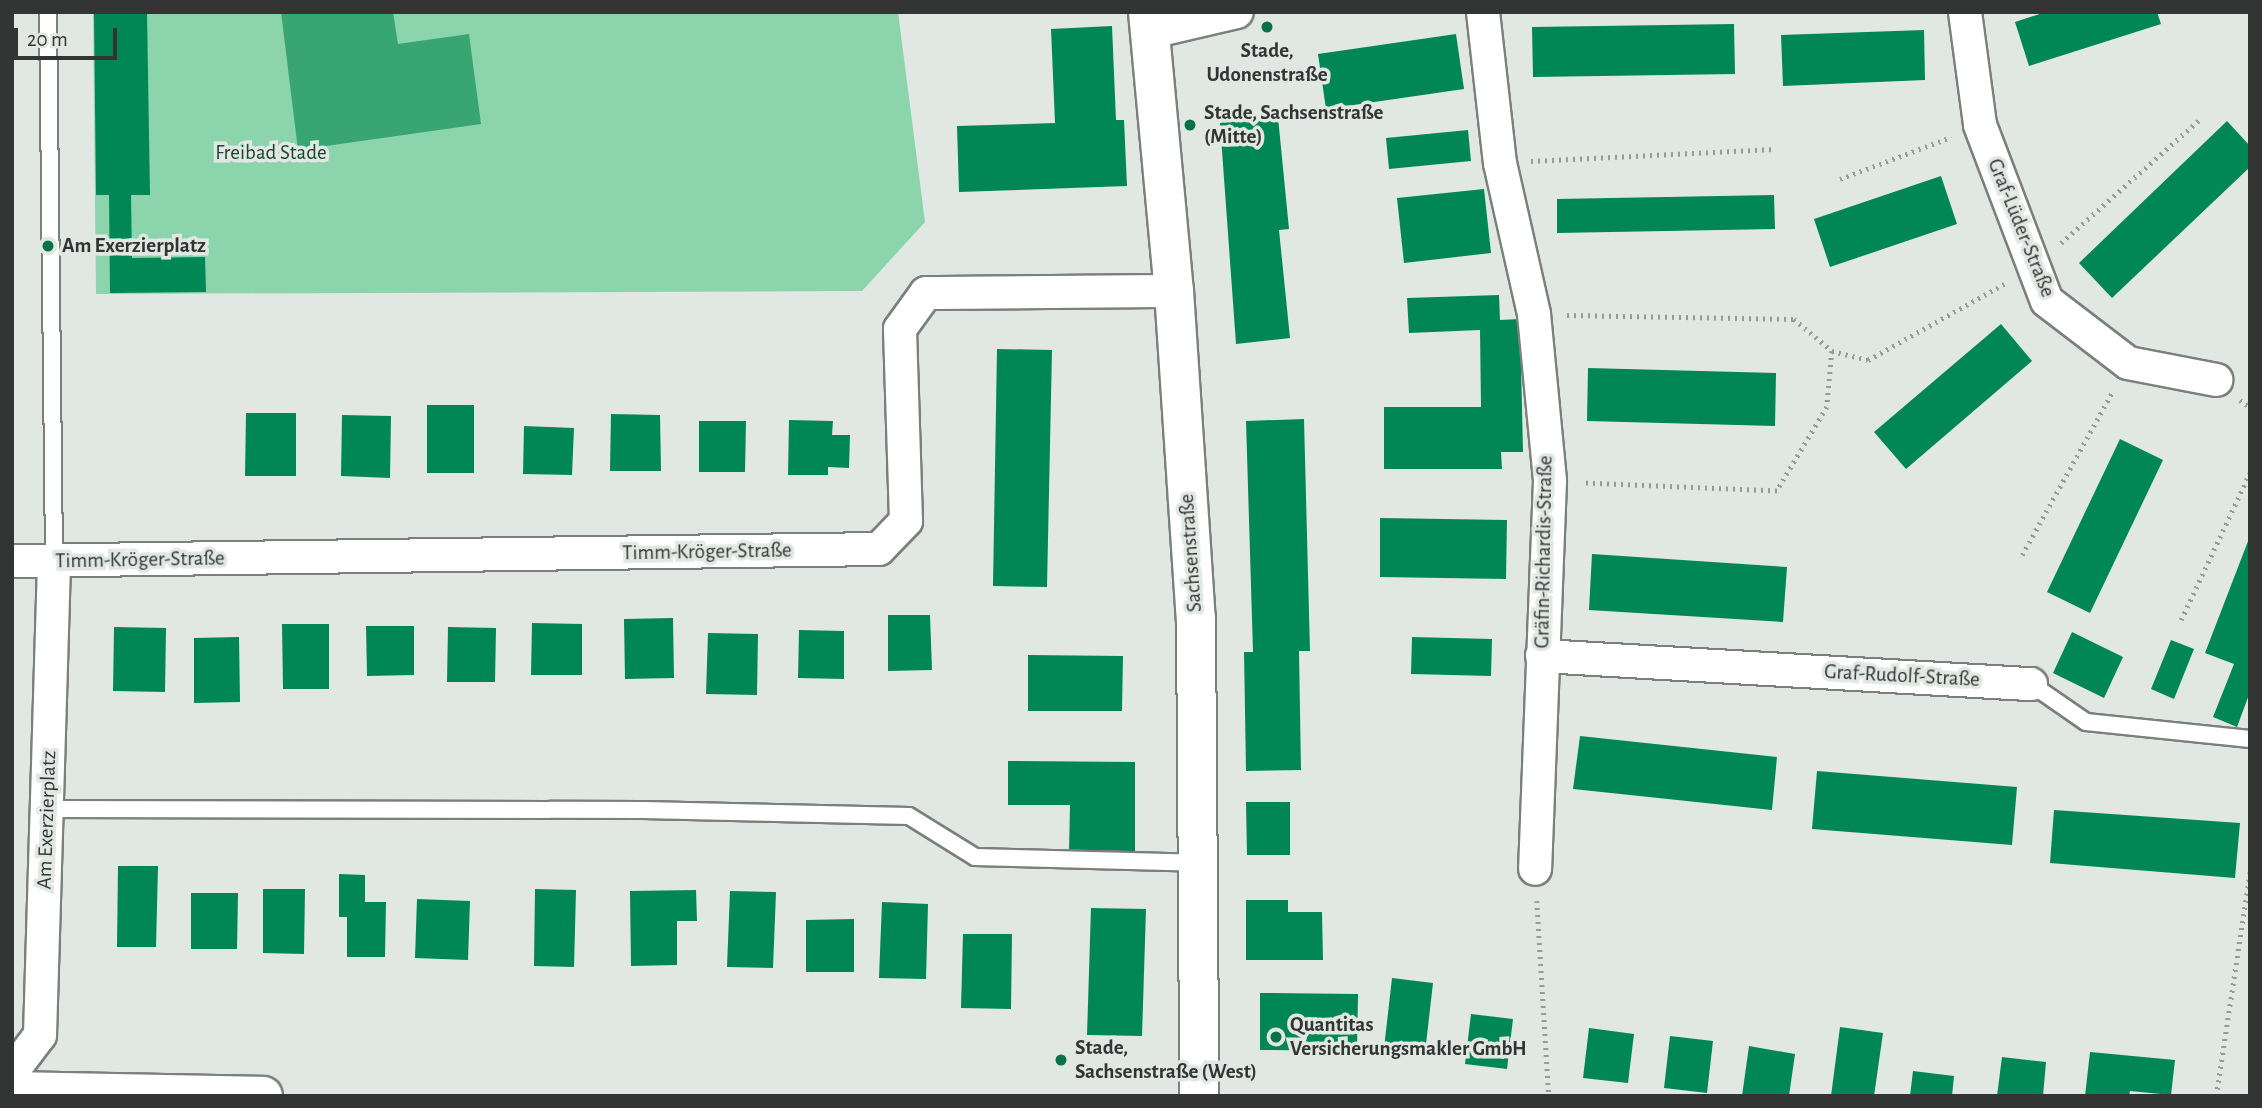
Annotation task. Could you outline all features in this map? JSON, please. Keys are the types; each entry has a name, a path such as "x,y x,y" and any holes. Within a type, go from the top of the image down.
{"street":[{"path":"1150,22 1237,12"},
{"name":"Gräfin-Richardis-Straße","path":"1483,12 1500,163 1534,314 1550,481 1535,869"},
{"name":"Graf-Lüder-Straße","path":"1965,12 1980,125 2047,301 2129,363 2216,380"},
{"name":"Sachsenstraße","path":"1150,22 1174,292 1196,619 1199,1096"},
{"name":"Timm-Kröger-Straße","path":"12,561 879,549 906,521 900,328 926,293 1174,292"},
{"name":"Am Exerzierplatz","path":"12,1072 40,1035 54,561"},
{"name":"Graf-Rudolf-Straße","path":"1542,656 2031,684"},
{"path":"12,1091 263,1096"}],"lane":[{"name":"Am Exerzierplatz","path":"48,12 54,561"},
{"name":"Graf-Rudolf-Straße","path":"2031,684 2086,722 2250,739"},
{"path":"47,809 643,810 909,816 975,857 1197,863"}],"path":[{"path":"1534,314 1794,319 1832,351 1868,360 2034,267 2199,120"},
{"path":"1840,179 1980,125"},
{"path":"1500,163 1775,149"},
{"path":"51,247 110,247"},
{"path":"1550,481 1777,491 1827,407 1832,351"},
{"path":"2022,555 2129,363"},
{"path":"2245,403 2250,397"},
{"path":"2181,620 2250,474"},
{"path":"1535,869 1549,1096"},
{"path":"2216,1096 2250,871"}],"green space":[{"name":"Freibad Stade","path":"93,12 898,12 925,222 862,291 96,294"}],"shaded area":[{"path":"281,12 393,12 398,44 469,34 481,124 298,150"}],"building":[{"path":"94,12 147,12 150,195 131,195 132,258 205,257 206,292 110,293 109,195 96,195"},
{"path":"2046,12 2157,12 2161,24 2029,66 2015,22"},
{"path":"1734,24 1735,74 1533,77 1532,27"},
{"path":"1112,26 1116,120 1124,120 1127,186 959,192 957,126 1055,123 1051,29"},
{"path":"1924,30 1925,80 1783,86 1781,35"},
{"path":"1456,34 1464,89 1326,109 1318,54"},
{"path":"1278,117 1289,229 1279,230 1290,338 1236,344 1220,123"},
{"path":"2227,121 2250,146 2250,167 2112,298 2079,263"},
{"path":"1468,130 1471,161 1389,169 1386,138"},
{"path":"1941,176 1957,224 1830,267 1814,219"},
{"path":"1484,189 1491,253 1404,263 1397,198"},
{"path":"1774,195 1775,229 1557,233 1557,199"},
{"path":"1499,295 1500,320 1520,319 1523,452 1501,452 1502,469 1384,469 1384,407 1481,407 1480,330 1409,333 1407,298"},
{"path":"2001,324 2032,361 1906,469 1874,432"},
{"path":"997,349 1052,350 1047,587 993,586"},
{"path":"1588,368 1776,373 1775,426 1587,421"},
{"path":"427,405 474,405 474,473 427,473"},
{"path":"246,413 296,413 296,476 245,476"},
{"path":"611,414 660,415 661,471 610,471"},
{"path":"342,415 391,416 390,478 341,476"},
{"path":"1304,419 1310,651 1299,651 1301,770 1246,771 1244,652 1253,652 1246,421"},
{"path":"789,420 833,421 832,435 850,435 849,468 828,467 828,475 788,475"},
{"path":"699,421 746,421 745,472 699,472"},
{"path":"524,426 574,428 572,475 523,474"},
{"path":"2120,439 2163,460 2090,613 2047,592"},
{"path":"1380,518 1507,520 1506,579 1380,577"},
{"path":"2250,536 2250,692 2237,727 2213,717 2234,664 2205,653"},
{"path":"1592,554 1787,567 1783,622 1589,610"},
{"path":"888,615 930,615 932,670 888,671"},
{"path":"673,618 674,678 625,679 624,619"},
{"path":"532,623 582,624 582,675 531,675"},
{"path":"282,624 329,624 329,689 283,689"},
{"path":"366,626 414,626 414,675 367,676"},
{"path":"114,627 166,628 165,692 113,691"},
{"path":"448,627 496,628 495,682 447,682"},
{"path":"799,630 844,631 844,679 798,678"},
{"path":"2072,632 2123,657 2104,698 2053,673"},
{"path":"708,633 758,634 757,695 706,694"},
{"path":"239,637 240,702 194,703 194,638"},
{"path":"1412,637 1492,639 1491,676 1411,674"},
{"path":"2171,640 2194,649 2174,699 2151,689"},
{"path":"1028,655 1123,656 1122,711 1028,711"},
{"path":"1580,736 1777,757 1772,810 1573,789"},
{"path":"1008,761 1135,762 1135,852 1069,852 1070,805 1008,805"},
{"path":"1817,771 2017,787 2012,845 1812,829"},
{"path":"1246,802 1290,802 1290,855 1247,855"},
{"path":"2054,810 2240,823 2235,878 2050,863"},
{"path":"118,866 158,866 156,947 117,947"},
{"path":"339,874 365,875 365,902 386,902 385,957 347,957 347,917 339,917"},
{"path":"263,889 305,889 304,954 263,953"},
{"path":"535,889 576,890 574,967 534,966"},
{"path":"696,890 697,921 677,921 677,965 631,966 630,891"},
{"path":"730,891 776,892 773,968 727,967"},
{"path":"191,893 238,893 237,949 191,949"},
{"path":"417,899 470,901 468,960 415,958"},
{"path":"1246,900 1288,900 1288,912 1322,912 1323,960 1246,960"},
{"path":"882,902 928,904 926,979 879,978"},
{"path":"1091,908 1146,909 1142,1036 1087,1035"},
{"path":"854,919 854,972 806,972 806,920"},
{"path":"963,934 1012,934 1011,1009 961,1008"},
{"path":"1392,978 1433,983 1425,1053 1384,1048"},
{"path":"1260,993 1358,994 1357,1051 1260,1050"},
{"path":"1471,1014 1513,1019 1507,1069 1465,1064"},
{"path":"1840,1027 1883,1033 1874,1096 1831,1096"},
{"path":"1589,1028 1634,1034 1628,1083 1583,1078"},
{"path":"1670,1036 1713,1041 1707,1093 1664,1088"},
{"path":"1749,1046 1795,1054 1789,1096 1742,1096"},
{"path":"2090,1052 2175,1060 2171,1095 2130,1091 2129,1096 2085,1096"},
{"path":"2002,1057 2046,1062 2043,1096 1997,1096"},
{"path":"1913,1071 1954,1076 1952,1096 1910,1096"}],"place":[{"name":"Stade, Udonenstraße","path":"1267,27"},
{"name":"Stade, Sachsenstraße (Mitte)","path":"1190,125"},
{"name":"Am Exerzierplatz","path":"48,246"},
{"name":"Quantitas Versicherungsmakler GmbH","path":"1276,1037"},
{"name":"Stade, Sachsenstraße (West)","path":"1061,1060"}]}
